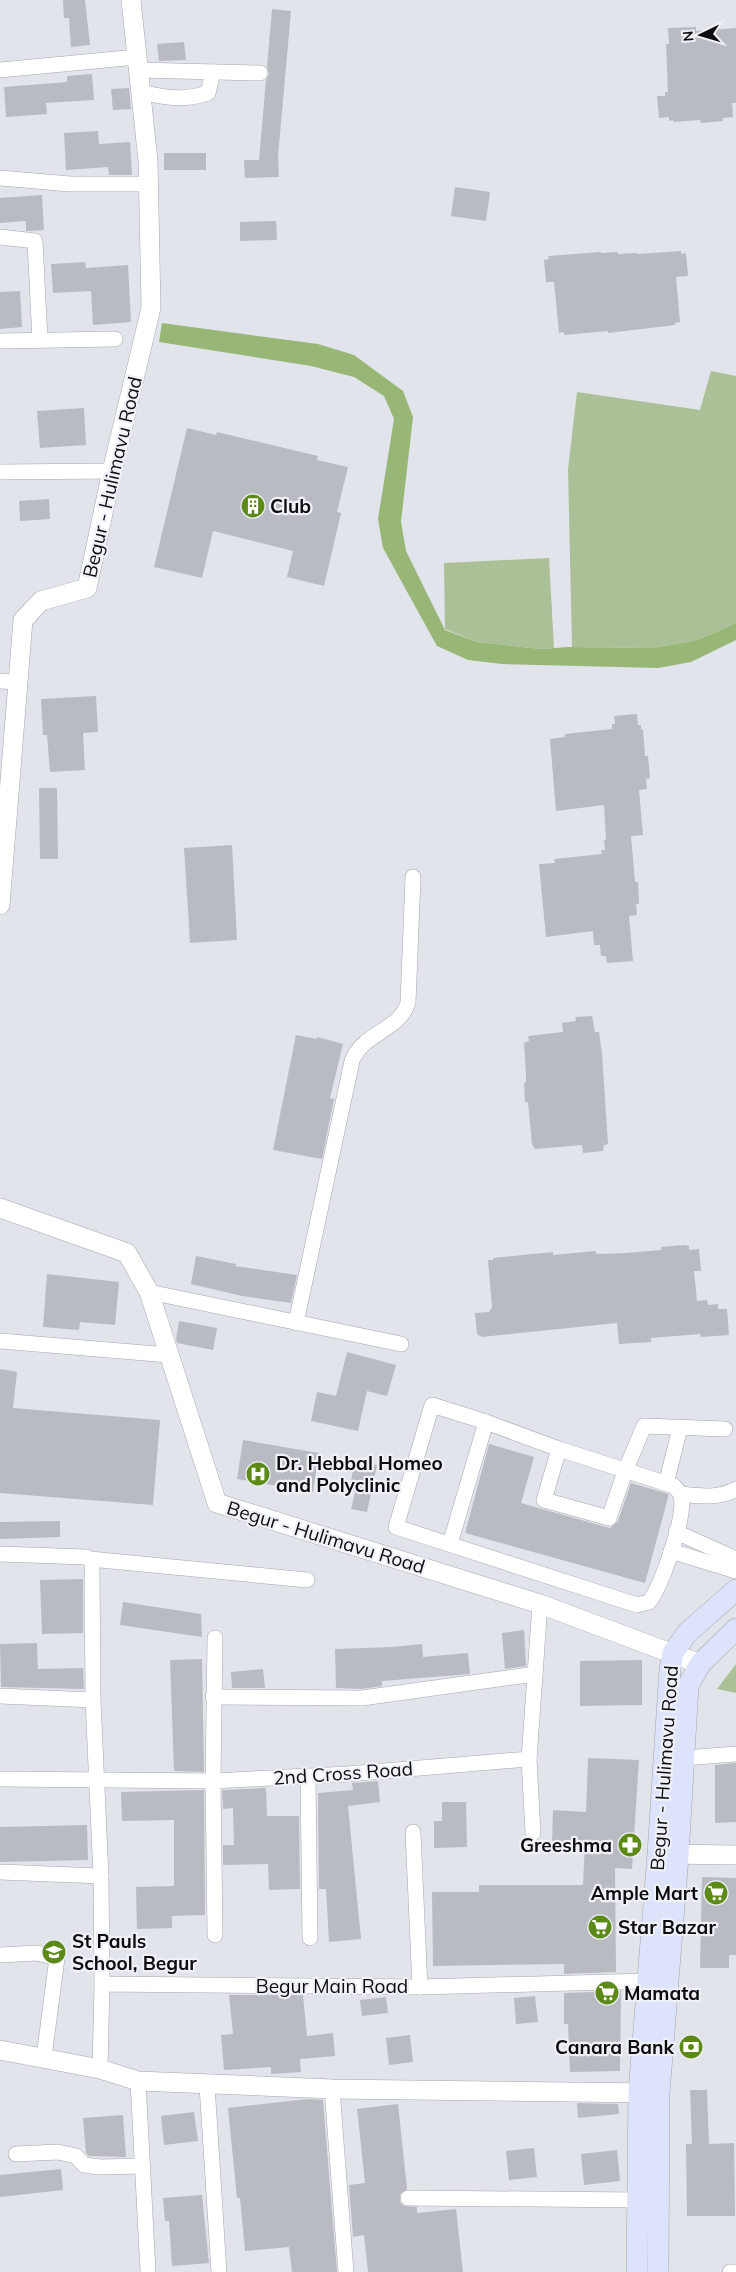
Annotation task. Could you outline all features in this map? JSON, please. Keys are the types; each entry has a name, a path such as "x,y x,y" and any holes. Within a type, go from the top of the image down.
{"main road":[{"path":"673,1653 687,1633 736,1590"},
{"path":"668,1855 684,1758 688,1686 700,1664 736,1629"},
{"name":"Begur - Hulimavu Road","path":"637,2272 638,2200 649,2093 668,1984 670,1670 673,1653"},
{"name":"Begur - Hulimavu Road","path":"658,2272 649,2093 647,1981 668,1855"}],"street":[{"name":"Begur - Hulimavu Road","path":"0,905 9,682 23,620 41,600 87,588 112,471 151,308 148,184 131,0"},
{"path":"0,70 138,64 213,72 260,73"},
{"path":"141,92 166,98 190,99 208,93 213,72"},
{"path":"0,178 70,184 148,184"},
{"path":"0,237 34,241 40,340"},
{"path":"0,341 115,339"},
{"path":"0,472 112,471"},
{"path":"296,1323 352,1061 360,1044 401,1017 408,1003 413,877"},
{"name":"Begur - Hulimavu Road","path":"0,1208 126,1253 149,1292 217,1503 540,1604 700,1664"},
{"path":"149,1292 401,1344"},
{"path":"0,1341 170,1355"},
{"path":"432,1405 486,1422 559,1449 674,1486 680,1494 682,1506 671,1551 656,1594 649,1602 636,1605 396,1527 432,1405"},
{"path":"450,1544 486,1422"},
{"path":"559,1449 544,1500 609,1518 626,1469 644,1426 725,1429"},
{"path":"666,1484 680,1428"},
{"path":"680,1494 708,1497 726,1494 736,1489"},
{"path":"676,1532 736,1559"},
{"path":"671,1551 736,1571"},
{"path":"0,1554 86,1557 90,1559 307,1580"},
{"path":"90,1559 92,1564 93,1700 101,1876 102,1984 100,2069"},
{"path":"534,1833 529,1759 540,1604"},
{"path":"215,1935 213,1696 216,1638"},
{"path":"213,1696 362,1698 535,1674"},
{"path":"0,1696 93,1700"},
{"path":"684,1758 736,1754"},
{"name":"2nd Cross Road","path":"0,1779 213,1781 308,1776 529,1759"},
{"path":"308,1776 310,1938"},
{"path":"414,1832 420,1987"},
{"path":"668,1855 736,1855"},
{"path":"0,1872 101,1876"},
{"path":"0,1955 37,1953 56,1958 44,2057"},
{"name":"Begur Main Road","path":"102,1984 420,1987 647,1981"},
{"path":"0,2050 100,2069 138,2081 332,2089 649,2093"},
{"path":"138,2081 148,2272"},
{"path":"207,2085 219,2272"},
{"path":"332,2089 346,2272"},
{"path":"16,2154 58,2152 76,2156 84,2165 100,2167 142,2166"},
{"path":"408,2198 638,2200"},
{"path":"730,2272 736,2272"}],"shaded area":[{"path":"162,323 318,344 354,355 403,391 413,417 401,522 406,551 445,630 477,642 541,649 568,647 653,648 698,640 736,623 736,640 691,662 658,668 502,664 468,660 437,646 383,548 378,519 394,419 384,396 354,377 311,366 159,342"},
{"path":"711,371 736,376 736,623 698,640 653,648 572,647 568,469 577,392 700,410"},
{"path":"549,558 554,648 541,649 477,642 445,629 444,563"},
{"path":"736,1664 736,1693 717,1689"}],"building":[{"path":"63,0 85,0 90,45 71,47 69,18 64,18"},
{"path":"272,9 291,11 278,156 279,177 245,178 244,160 259,160 266,80 269,74 267,67"},
{"path":"696,27 696,31 736,28 736,103 732,103 733,117 723,118 723,121 701,123 700,120 673,122 673,120 669,121 669,117 659,118 657,96 665,96 665,92 668,92 666,44 669,44 668,28"},
{"path":"184,42 186,60 159,61 157,44"},
{"path":"92,74 94,100 46,103 47,114 6,117 4,87 67,82 67,76"},
{"path":"129,88 131,109 113,110 111,89"},
{"path":"98,131 99,144 130,142 132,175 109,175 108,167 66,170 64,133"},
{"path":"164,153 206,153 206,170 164,170"},
{"path":"455,187 490,192 486,221 451,216"},
{"path":"42,195 44,230 26,231 26,221 0,223 0,198"},
{"path":"276,221 277,240 240,241 240,222"},
{"path":"681,251 681,254 686,253 688,276 676,277 680,322 675,323 675,325 608,333 608,331 564,335 564,332 559,333 554,282 546,282 544,260 549,259 548,256 600,252 637,254"},
{"path":"85,262 86,268 128,265 131,322 93,325 91,291 53,293 51,264"},
{"path":"20,291 22,327 0,329 0,292"},
{"path":"84,408 86,445 40,448 37,411"},
{"name":"Club","path":"187,428 216,435 217,432 318,456 317,460 348,467 337,512 341,513 324,586 287,577 293,551 213,531 202,578 154,567"},
{"path":"49,499 50,519 20,521 19,501"},
{"path":"96,696 98,732 83,733 85,770 50,772 47,735 43,735 41,699"},
{"path":"637,714 638,725 641,725 641,730 643,729 645,756 648,756 650,778 646,779 647,789 639,790 643,835 631,836 635,882 638,882 639,904 636,904 637,915 629,916 633,961 607,963 606,956 601,956 600,945 594,945 593,931 546,937 539,864 555,863 554,859 602,854 601,850 605,850 604,840 606,840 604,805 556,811 550,739 565,737 565,734 612,729 612,724 615,724 614,716"},
{"path":"39,788 57,788 58,859 40,859"},
{"path":"232,845 237,940 190,943 184,848"},
{"path":"592,1016 595,1032 599,1032 602,1054 608,1144 604,1145 603,1151 583,1153 582,1145 535,1149 532,1144 528,1102 525,1102 524,1043 529,1041 528,1036 563,1032 562,1023 576,1021 575,1017"},
{"path":"296,1035 317,1039 317,1037 343,1044 330,1098 334,1099 322,1159 273,1150"},
{"path":"689,1246 689,1250 699,1249 701,1271 694,1271 697,1301 707,1300 708,1305 718,1304 718,1309 727,1309 729,1335 701,1337 700,1334 651,1338 651,1342 619,1344 617,1323 482,1337 477,1334 475,1313 489,1312 492,1307 488,1260 553,1252 553,1255 595,1251 597,1254 627,1253 661,1250 661,1247"},
{"path":"196,1256 236,1264 235,1266 297,1275 291,1303 242,1296 191,1284"},
{"path":"47,1274 119,1282 115,1325 80,1322 79,1330 43,1327"},
{"path":"179,1321 217,1328 213,1350 177,1343"},
{"path":"347,1352 396,1365 387,1396 367,1391 358,1431 311,1421 317,1392 336,1396"},
{"path":"0,1369 17,1372 13,1408 160,1420 153,1505 0,1493"},
{"path":"243,1440 319,1453 313,1492 237,1479"},
{"path":"489,1444 534,1457 521,1503 610,1528 618,1521 631,1483 669,1494 645,1583 465,1533"},
{"path":"355,1461 377,1465 367,1512 351,1509 355,1492 349,1490"},
{"path":"60,1521 60,1537 0,1539 0,1522"},
{"path":"83,1579 83,1633 42,1634 40,1580"},
{"path":"123,1602 201,1614 202,1637 120,1625"},
{"path":"524,1630 526,1666 505,1669 502,1633"},
{"path":"37,1643 38,1669 83,1668 84,1689 1,1687 0,1644"},
{"path":"422,1644 423,1657 468,1653 470,1674 382,1681 382,1686 361,1689 336,1688 335,1649"},
{"path":"202,1659 204,1772 174,1771 170,1660"},
{"path":"642,1660 642,1705 580,1706 580,1661"},
{"path":"263,1669 265,1688 232,1688 231,1672"},
{"path":"588,1758 639,1760 632,1869 615,1868 616,1972 564,1974 564,1964 433,1966 432,1892 479,1892 479,1885 583,1885 585,1843 552,1841 553,1810 586,1812"},
{"path":"736,1763 736,1822 715,1823 715,1765"},
{"path":"378,1781 380,1802 348,1806 361,1939 329,1942 326,1889 319,1889 318,1793 353,1790 352,1783"},
{"path":"266,1788 267,1816 299,1816 300,1889 269,1890 268,1864 223,1865 223,1845 234,1845 233,1808 223,1809 222,1790"},
{"path":"204,1790 205,1915 172,1916 172,1928 137,1929 136,1887 174,1886 174,1820 122,1821 121,1792"},
{"path":"442,1802 466,1802 467,1847 434,1848 434,1821 442,1821"},
{"path":"87,1825 88,1860 0,1862 0,1827"},
{"path":"702,1877 736,1878 736,1955 729,1955 729,1968 700,1968"},
{"path":"621,1991 620,2071 570,2072 568,2024 564,2024 564,1993"},
{"path":"229,1995 303,1995 307,2036 333,2033 335,2056 300,2059 301,2072 271,2074 271,2067 224,2070 221,2035 233,2034"},
{"path":"535,1996 538,2022 516,2024 514,1998"},
{"path":"386,1997 388,2013 362,2016 360,2000"},
{"path":"410,2035 413,2062 389,2065 386,2038"},
{"path":"690,2090 707,2090 709,2144 734,2143 735,2216 687,2216 686,2144 692,2144"},
{"path":"308,2099 323,2100 337,2272 292,2272 289,2247 245,2251 240,2198 237,2198 228,2108"},
{"path":"577,2103 618,2104 619,2114 578,2118"},
{"path":"398,2104 407,2189 400,2194 400,2202 404,2206 417,2207 417,2213 456,2209 463,2272 368,2272 364,2235 353,2237 349,2185 365,2183 357,2109"},
{"path":"194,2112 198,2141 164,2145 161,2116"},
{"path":"123,2115 126,2157 89,2156 86,2153 83,2118"},
{"path":"534,2148 537,2177 509,2180 506,2151"},
{"path":"617,2150 620,2181 584,2185 581,2154"},
{"path":"61,2169 63,2190 0,2197 0,2175"},
{"path":"202,2195 209,2263 172,2266 169,2221 165,2221 163,2198"}],"place":[{"name":"Club","path":"253,506"},
{"name":"Dr. Hebbal Homeo and Polyclinic","path":"258,1474"},
{"name":"Greeshma","path":"630,1845"},
{"name":"Ample Mart","path":"716,1893"},
{"name":"Star Bazar","path":"600,1927"},
{"name":"St Pauls School, Begur","path":"54,1952"},
{"name":"Mamata","path":"607,1993"},
{"name":"Canara Bank","path":"691,2047"}]}
